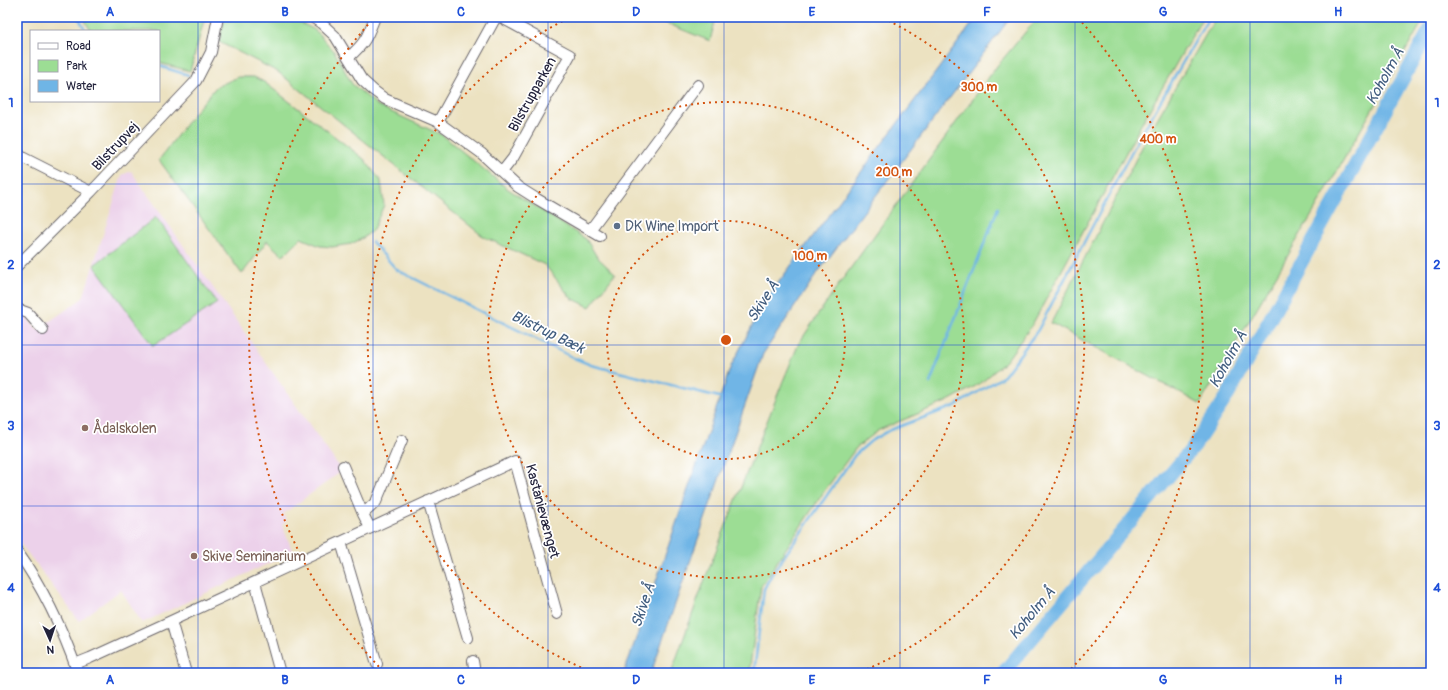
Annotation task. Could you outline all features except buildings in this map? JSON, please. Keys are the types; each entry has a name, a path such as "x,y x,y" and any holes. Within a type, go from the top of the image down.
{"street":[{"name":"Bilstrupvej","path":"17,266 91,192 196,81 211,52 218,17"},
{"path":"312,17 335,36 362,80 373,90 385,99 438,122 481,153 518,187 600,236"},
{"path":"348,57 359,48 366,39 375,17"},
{"path":"438,122 496,17"},
{"name":"Bilstrupparken","path":"500,17 570,55 513,158 502,172"},
{"path":"590,230 698,85"},
{"name":"Bilstrupvej","path":"17,152 22,157 91,192"},
{"path":"17,309 28,313 42,330"},
{"path":"363,514 376,502 402,440"},
{"name":"Kastanievænget","path":"77,668 90,658 515,461 557,614"},
{"path":"344,466 370,528"},
{"path":"428,501 468,638"},
{"path":"341,542 377,664"},
{"path":"17,551 44,594 65,637 77,668"},
{"path":"255,582 280,673"},
{"path":"171,621 186,673"},
{"path":"473,661 475,673"}],"shaded area":[{"path":"131,171 342,471 283,514 287,520 282,525 293,552 142,623 121,590 79,621 17,539 17,314 26,316 37,330 83,298 122,175"}],"green space":[{"path":"83,17 205,17 190,71 160,63 160,30 90,30"},
{"path":"245,17 291,18 315,30 334,51 352,84 378,106 442,135 508,189 586,239 597,257 615,274 590,307 571,298 545,265 484,237 278,72 219,42 224,21"},
{"path":"651,17 716,17 710,41"},
{"path":"1038,17 1203,17 1142,123 1032,325 1006,361 981,383 946,402 879,430 856,448 825,490 761,586 749,673 671,673 708,571 799,343 834,291 997,66"},
{"path":"1216,17 1425,17 1316,208 1200,404 1051,323 1153,126"},
{"path":"238,77 254,77 264,82 364,159 381,181 384,205 373,230 363,238 351,244 332,247 320,246 301,238 283,256 267,241 242,274 159,160 194,113 216,87"},
{"path":"156,217 217,303 153,346 94,265"}],"water":[{"path":"977,17 1011,17 816,275 763,354 651,673 624,673 731,366 766,299"}],"waterway":[{"name":"Blistrup Bæk","path":"78,17 85,30"},
{"path":"754,673 764,589 772,574 855,455 871,441 890,430 955,406 1004,376 1038,330 1133,149 1209,17"},
{"name":"Koholm Å","path":"1003,673 1195,445 1228,395 1431,28"},
{"name":"Blistrup Bæk","path":"160,66 188,75"},
{"path":"930,383 998,208"},
{"name":"Blistrup Bæk","path":"372,242 397,270 574,358 591,365 723,398"}],"place":[{"name":"DK Wine Import","path":"617,226"},
{"name":"Ådalskolen","path":"85,428"},
{"name":"Skive Seminarium","path":"194,556"}],"water label":[{"name":"Skive Å","path":"763,301"},
{"name":"Skive Å","path":"643,605"}]}
